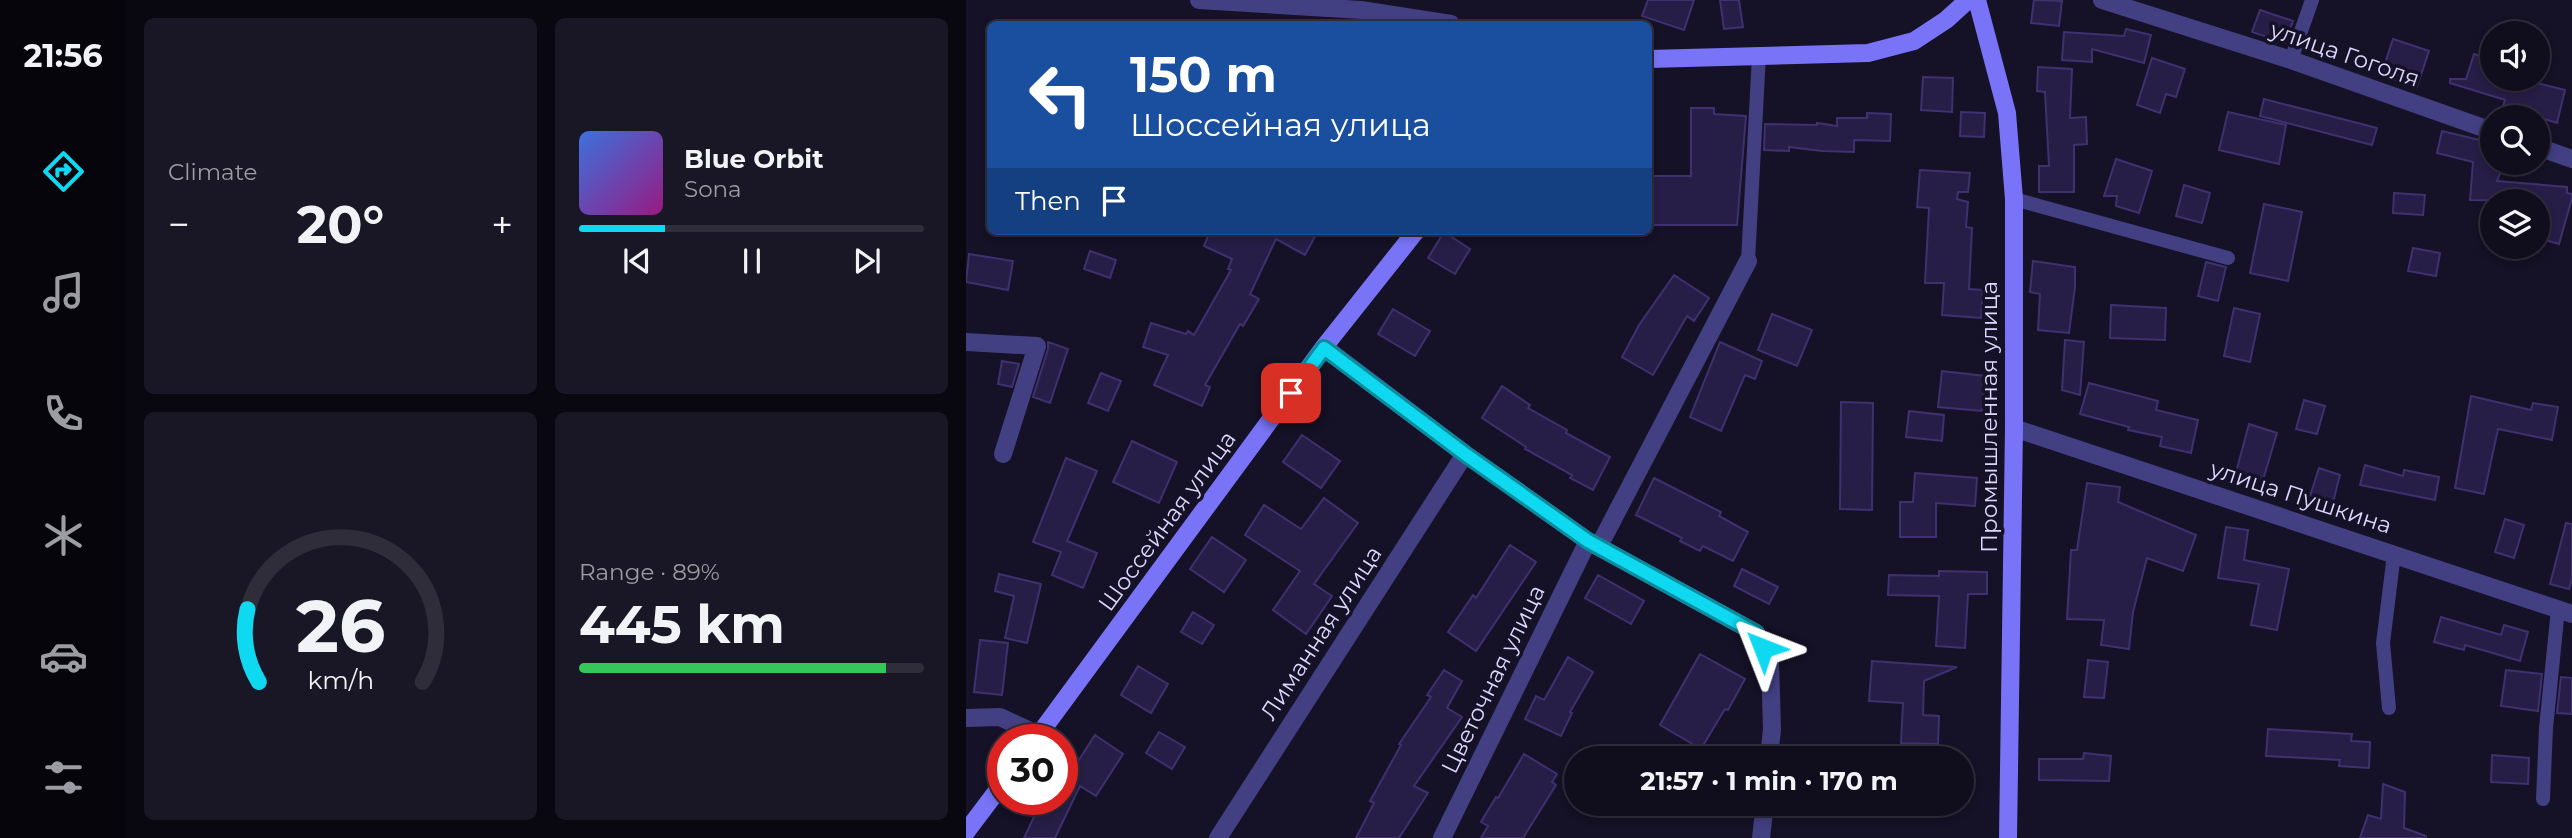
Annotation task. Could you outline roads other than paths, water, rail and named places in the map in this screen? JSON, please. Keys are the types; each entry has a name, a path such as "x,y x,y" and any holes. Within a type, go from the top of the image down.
{"main road":[{"path":"1652,59 1868,53 1914,41 1946,20 1968,0"},
{"name":"Промышленная улица","path":"1977,0 2007,113 2014,199 2014,428 2008,838"},
{"name":"Шоссейная улица","path":"1047,724 1324,348 1413,235"},
{"path":"966,832 987,804"}],"street":[{"path":"1199,0 1360,5 1437,21"},
{"name":"улица Гоголя","path":"2102,0 2291,60 2480,127"},
{"path":"2550,151 2572,159"},
{"name":"Цветочная улица","path":"1442,838 1594,544 1748,261"},
{"path":"966,342 1037,346 1003,454"},
{"path":"1324,348 1465,454 1594,544 1756,633 1770,662 1770,746"},
{"name":"улица Пушкина","path":"2014,428 2565,612"},
{"name":"Лиманная улица","path":"1218,838 1465,454"},
{"path":"966,718 1000,717 1012,724"},
{"path":"1761,838 1764,816"}],"lane":[{"path":"2291,60 2312,0"},
{"path":"1748,261 1759,55"},
{"path":"2014,199 2228,258"},
{"path":"2389,708 2383,643 2394,554"},
{"path":"2543,799 2546,728 2565,612"}]}
